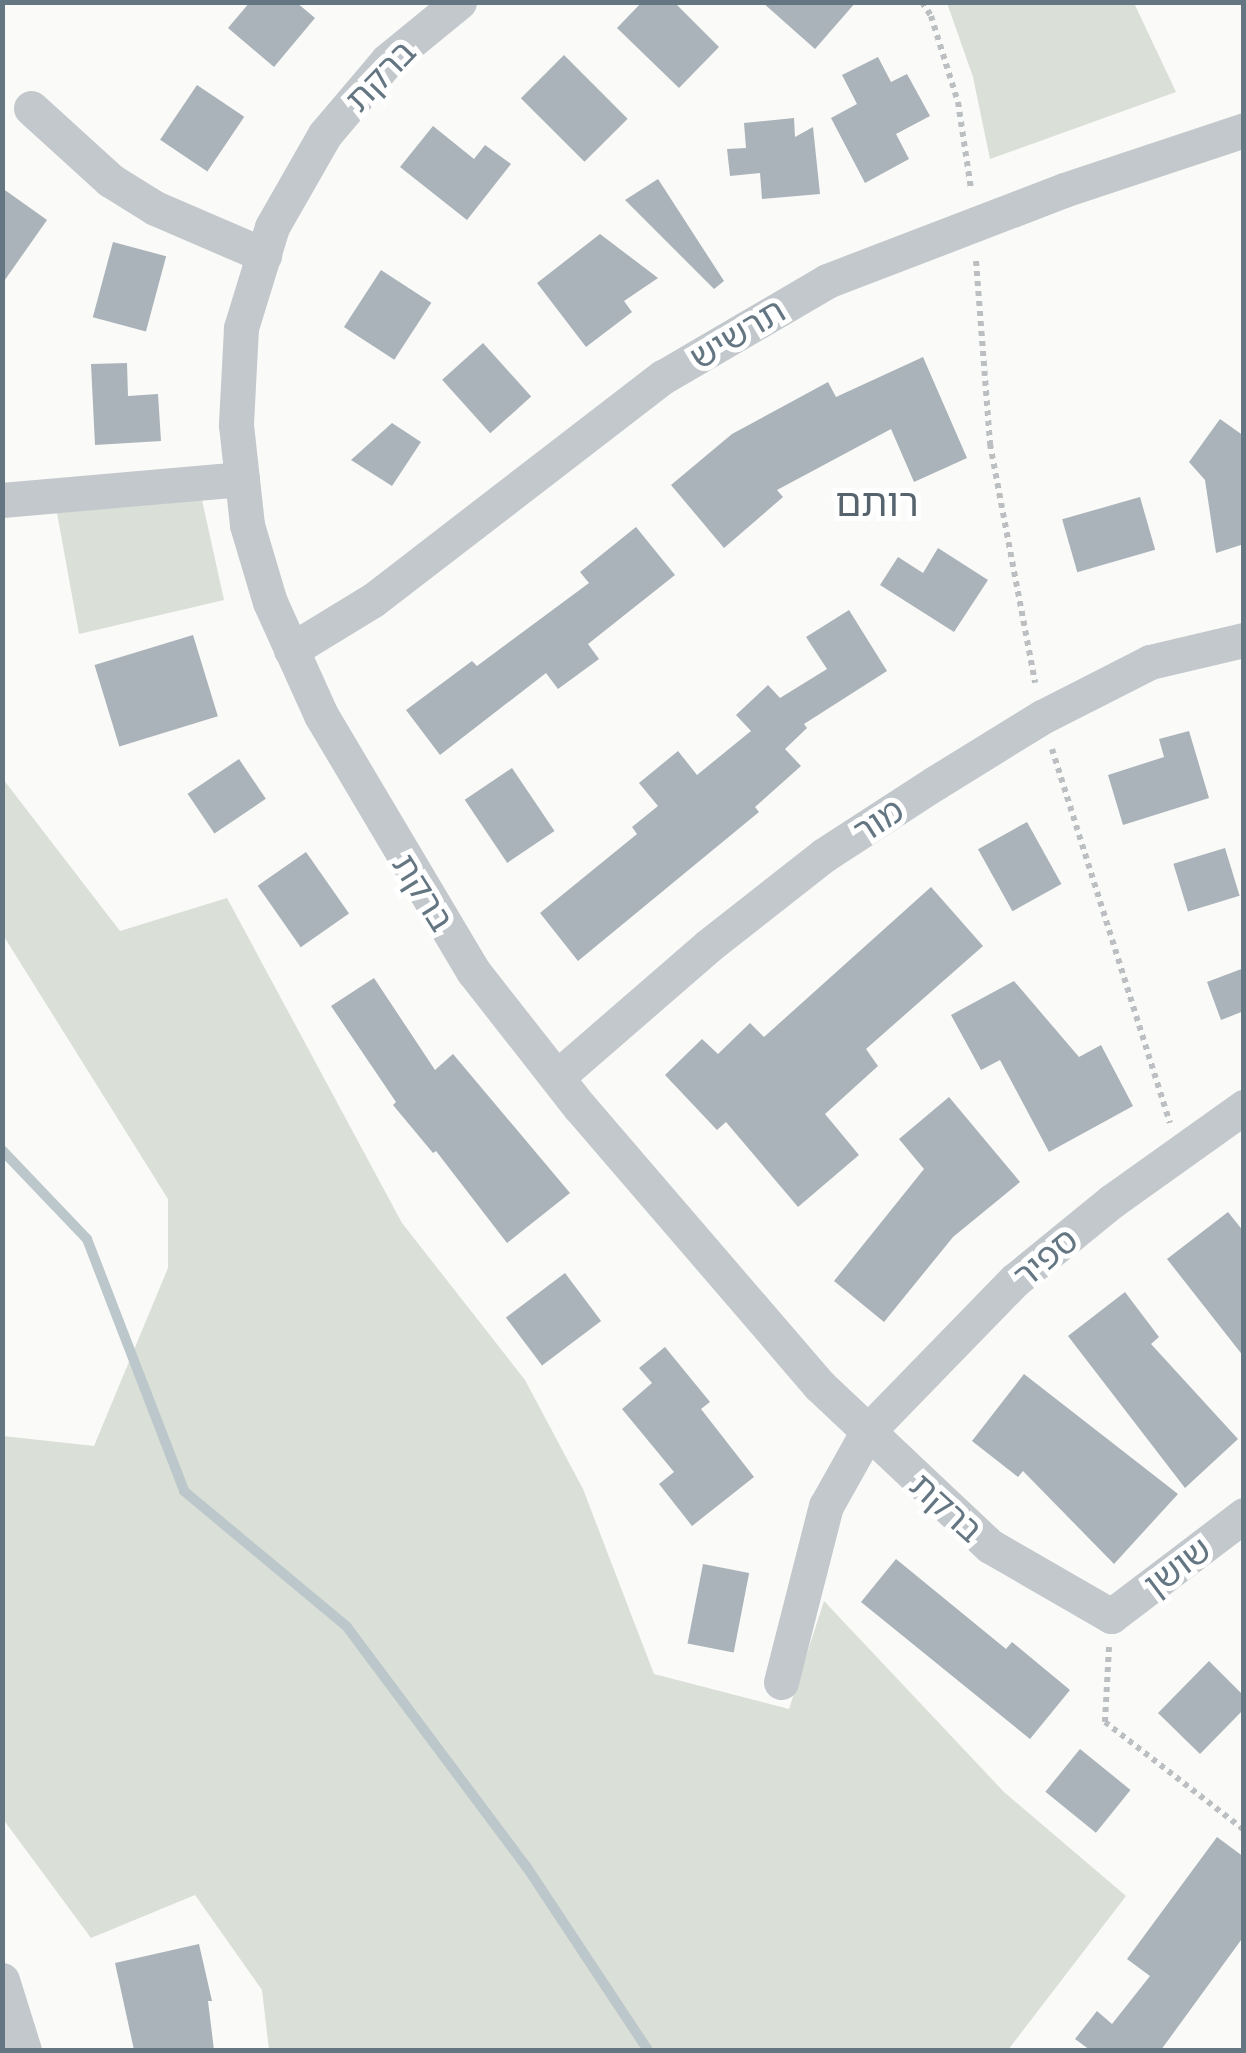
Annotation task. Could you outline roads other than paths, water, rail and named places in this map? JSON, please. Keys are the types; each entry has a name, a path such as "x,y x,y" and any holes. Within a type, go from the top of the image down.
{"street":[{"name":"ברקת","path":"459,2 388,61 325,134 272,227 241,328 236,425 247,525 270,602 320,715 406,864 473,971 557,1077 742,1300 820,1386 990,1546 1111,1616"},
{"path":"30,108 110,180 155,208 264,255"},
{"name":"תרשיש","path":"291,650 373,600 569,446 741,328 828,281 976,222 1244,130"},
{"path":"2,500 242,478"},
{"name":"מור","path":"557,1077 708,946 824,855 1042,717 1150,662 1244,640"},
{"name":"ספיר","path":"780,1682 826,1506 868,1430 1015,1280 1179,1150 1244,1107"},
{"name":"שושן","path":"1111,1616 1244,1515"},
{"path":"2,1980 24,2050"}],"waterway":[{"path":"2,1150 87,1239 184,1491 347,1627 526,1866 648,2050"}],"district":[{"name":"רותם","path":"877,503"}]}
